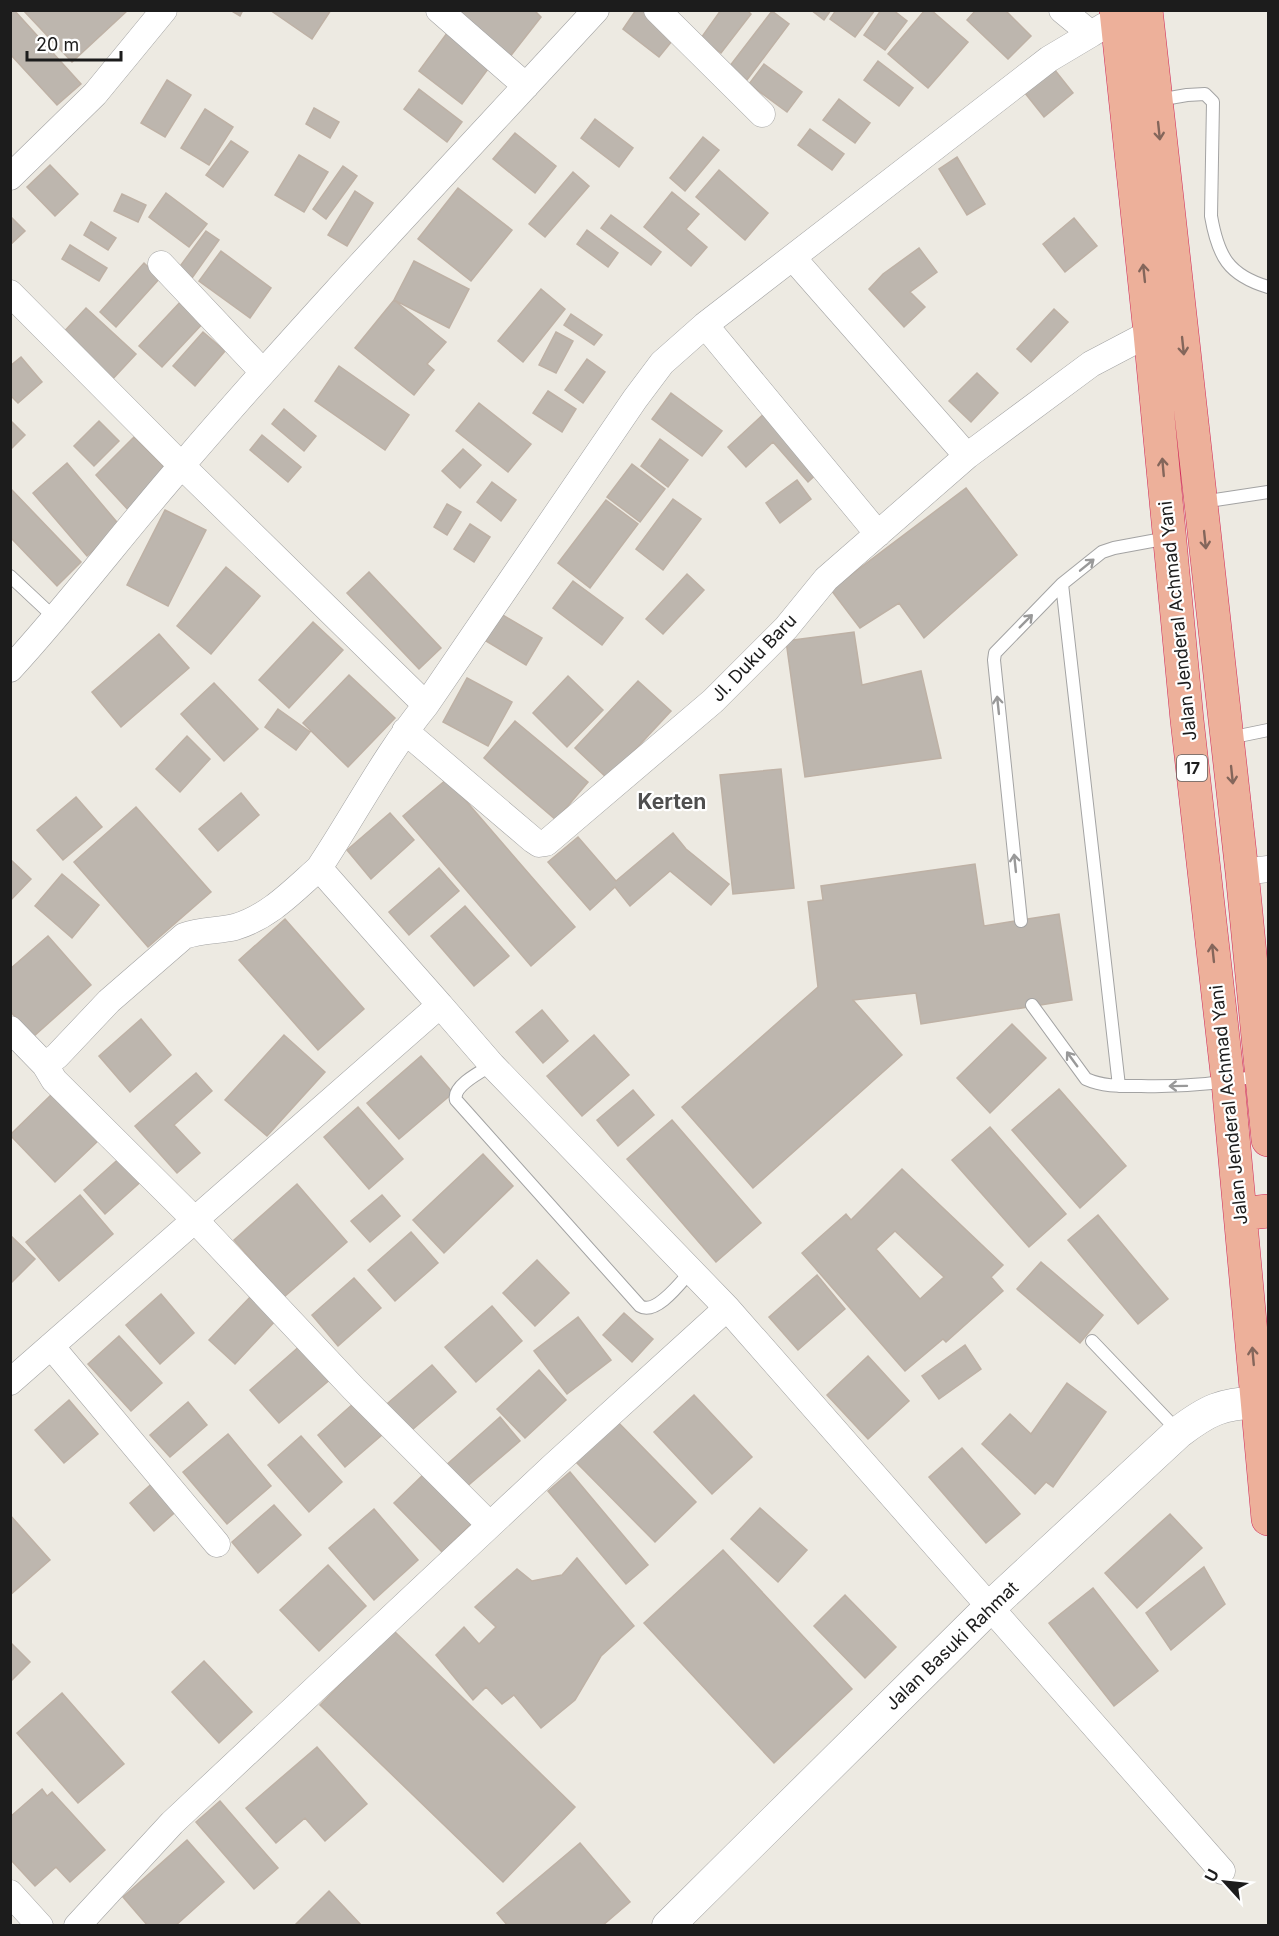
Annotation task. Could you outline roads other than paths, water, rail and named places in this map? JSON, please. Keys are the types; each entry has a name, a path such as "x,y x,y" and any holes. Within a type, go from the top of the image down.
{"highway":[{"name":"Jalan Jenderal Achmad Yani","path":"1120,16 1156,100 1227,738 1256,870 1269,1140"},
{"name":"Jalan Jenderal Achmad Yani","path":"1120,16 1150,333 1156,540 1187,720 1216,1084 1254,1213 1269,1519"}],"street":[{"path":"10,177 95,94 164,10"},
{"path":"439,10 526,86"},
{"path":"10,669 56,619 181,465 263,372 596,10"},
{"path":"657,10 762,114"},
{"path":"1062,10 1120,16"},
{"path":"45,1065 57,1056 109,1001 184,936 234,927 264,916 319,868 405,731 426,705 662,363 705,325 1049,59 1120,16"},
{"path":"793,258 967,456"},
{"path":"161,264 263,372"},
{"path":"10,293 181,465 426,705"},
{"path":"705,325 878,534"},
{"name":"Jl. Duku Baru","path":"405,731 533,840 539,844 546,843 713,700 786,628 826,579 967,456 1110,352 1150,333"},
{"path":"319,868 492,1065 727,1308 1222,1871"},
{"path":"10,1382 440,1005"},
{"path":"10,1029 45,1065 54,1080 195,1220 354,1389 490,1525"},
{"path":"77,1926 172,1823 490,1525 727,1308"},
{"path":"51,1346 217,1544"},
{"name":"Jalan Basuki Rahmat","path":"668,1926 990,1607 1193,1422 1228,1404 1263,1402"},
{"path":"10,1893 40,1926"}],"lane":[{"path":"1156,100 1205,94 1213,102 1211,216 1214,232 1219,248 1232,269 1250,281 1269,287"},
{"path":"1201,502 1269,492"},
{"path":"1021,921 994,660 998,648 1062,585 1102,552 1156,540"},
{"path":"10,576 56,619"},
{"path":"1062,585 1119,1086"},
{"path":"1227,738 1269,730"},
{"path":"1032,1005 1086,1079 1099,1085 1154,1087 1216,1084 1265,1073"},
{"path":"492,1065 468,1080 456,1091 456,1100 639,1306 651,1309 664,1300 691,1270"},
{"path":"1092,1341 1193,1422"}],"district":[{"name":"Kerten","path":"672,802"}]}
